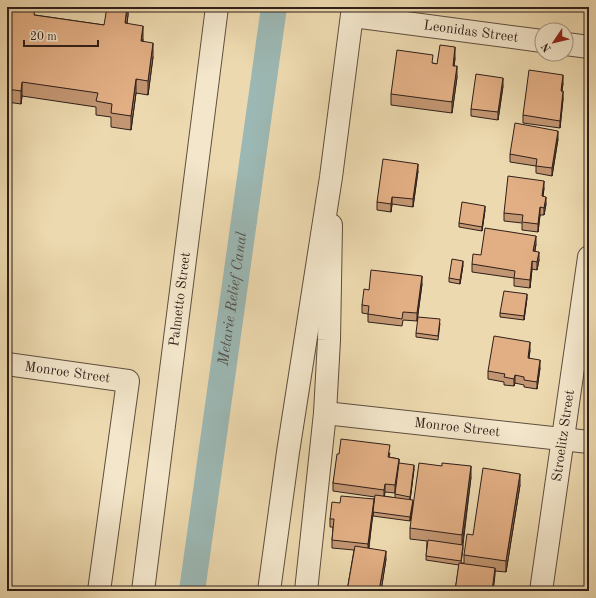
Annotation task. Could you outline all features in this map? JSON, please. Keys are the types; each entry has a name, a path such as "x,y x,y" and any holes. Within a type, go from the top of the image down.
{"street":[{"name":"Palmetto Street","path":"143,591 217,7"},
{"name":"Leonidas Street","path":"353,12 534,40"},
{"path":"269,591 288,452 331,177 353,12"},
{"path":"574,45 589,47"},
{"path":"306,591 325,413 331,177"},
{"name":"Stroelitz Street","path":"541,591 589,257"},
{"name":"Monroe Street","path":"7,364 128,381 99,591"},
{"name":"Monroe Street","path":"325,413 589,442"}],"building":[{"path":"7,7 35,7 34,15 104,25 107,7 127,7 125,23 143,26 141,41 153,43 148,81 136,79 131,116 111,113 112,104 96,101 98,93 22,82 21,91 7,89"},
{"path":"440,45 455,47 453,66 457,66 452,102 391,94 397,50 433,55 432,63 437,64"},
{"path":"529,70 563,75 560,121 523,115"},
{"path":"476,74 503,78 498,112 471,109"},
{"path":"515,123 558,131 552,168 536,166 537,159 510,154"},
{"path":"383,159 418,164 413,199 392,197 391,204 377,202"},
{"path":"508,176 544,181 542,196 546,197 544,208 540,207 538,224 522,222 523,215 504,213"},
{"path":"462,202 485,206 482,227 459,223"},
{"path":"485,228 536,236 533,251 539,252 537,262 532,261 530,280 514,278 515,271 472,264 473,254 481,255"},
{"path":"452,259 463,261 460,280 449,278"},
{"path":"371,270 422,276 417,313 403,312 402,319 368,314 369,306 362,305 364,289 369,290"},
{"path":"504,291 527,294 524,316 500,313"},
{"path":"418,317 440,319 438,336 416,333"},
{"path":"494,336 530,342 528,358 540,360 537,382 524,380 524,377 515,375 514,379 504,377 505,374 488,371"},
{"path":"341,439 390,445 388,457 399,459 395,485 385,484 384,490 333,483 337,454 339,454"},
{"path":"399,463 414,465 410,497 395,494"},
{"path":"419,463 442,466 442,463 471,466 462,535 410,528"},
{"path":"483,468 520,474 506,561 464,555 467,534 473,535"},
{"path":"375,495 413,500 410,517 373,512"},
{"path":"341,496 374,499 368,544 332,540 334,519 330,519 332,502 340,503"},
{"path":"428,540 463,545 461,561 426,556"},
{"path":"355,546 386,551 379,591 347,591"},
{"path":"459,563 495,568 492,591 455,591"}],"waterway":[{"name":"Metarie Relief Canal","path":"192,591 274,7"}]}
